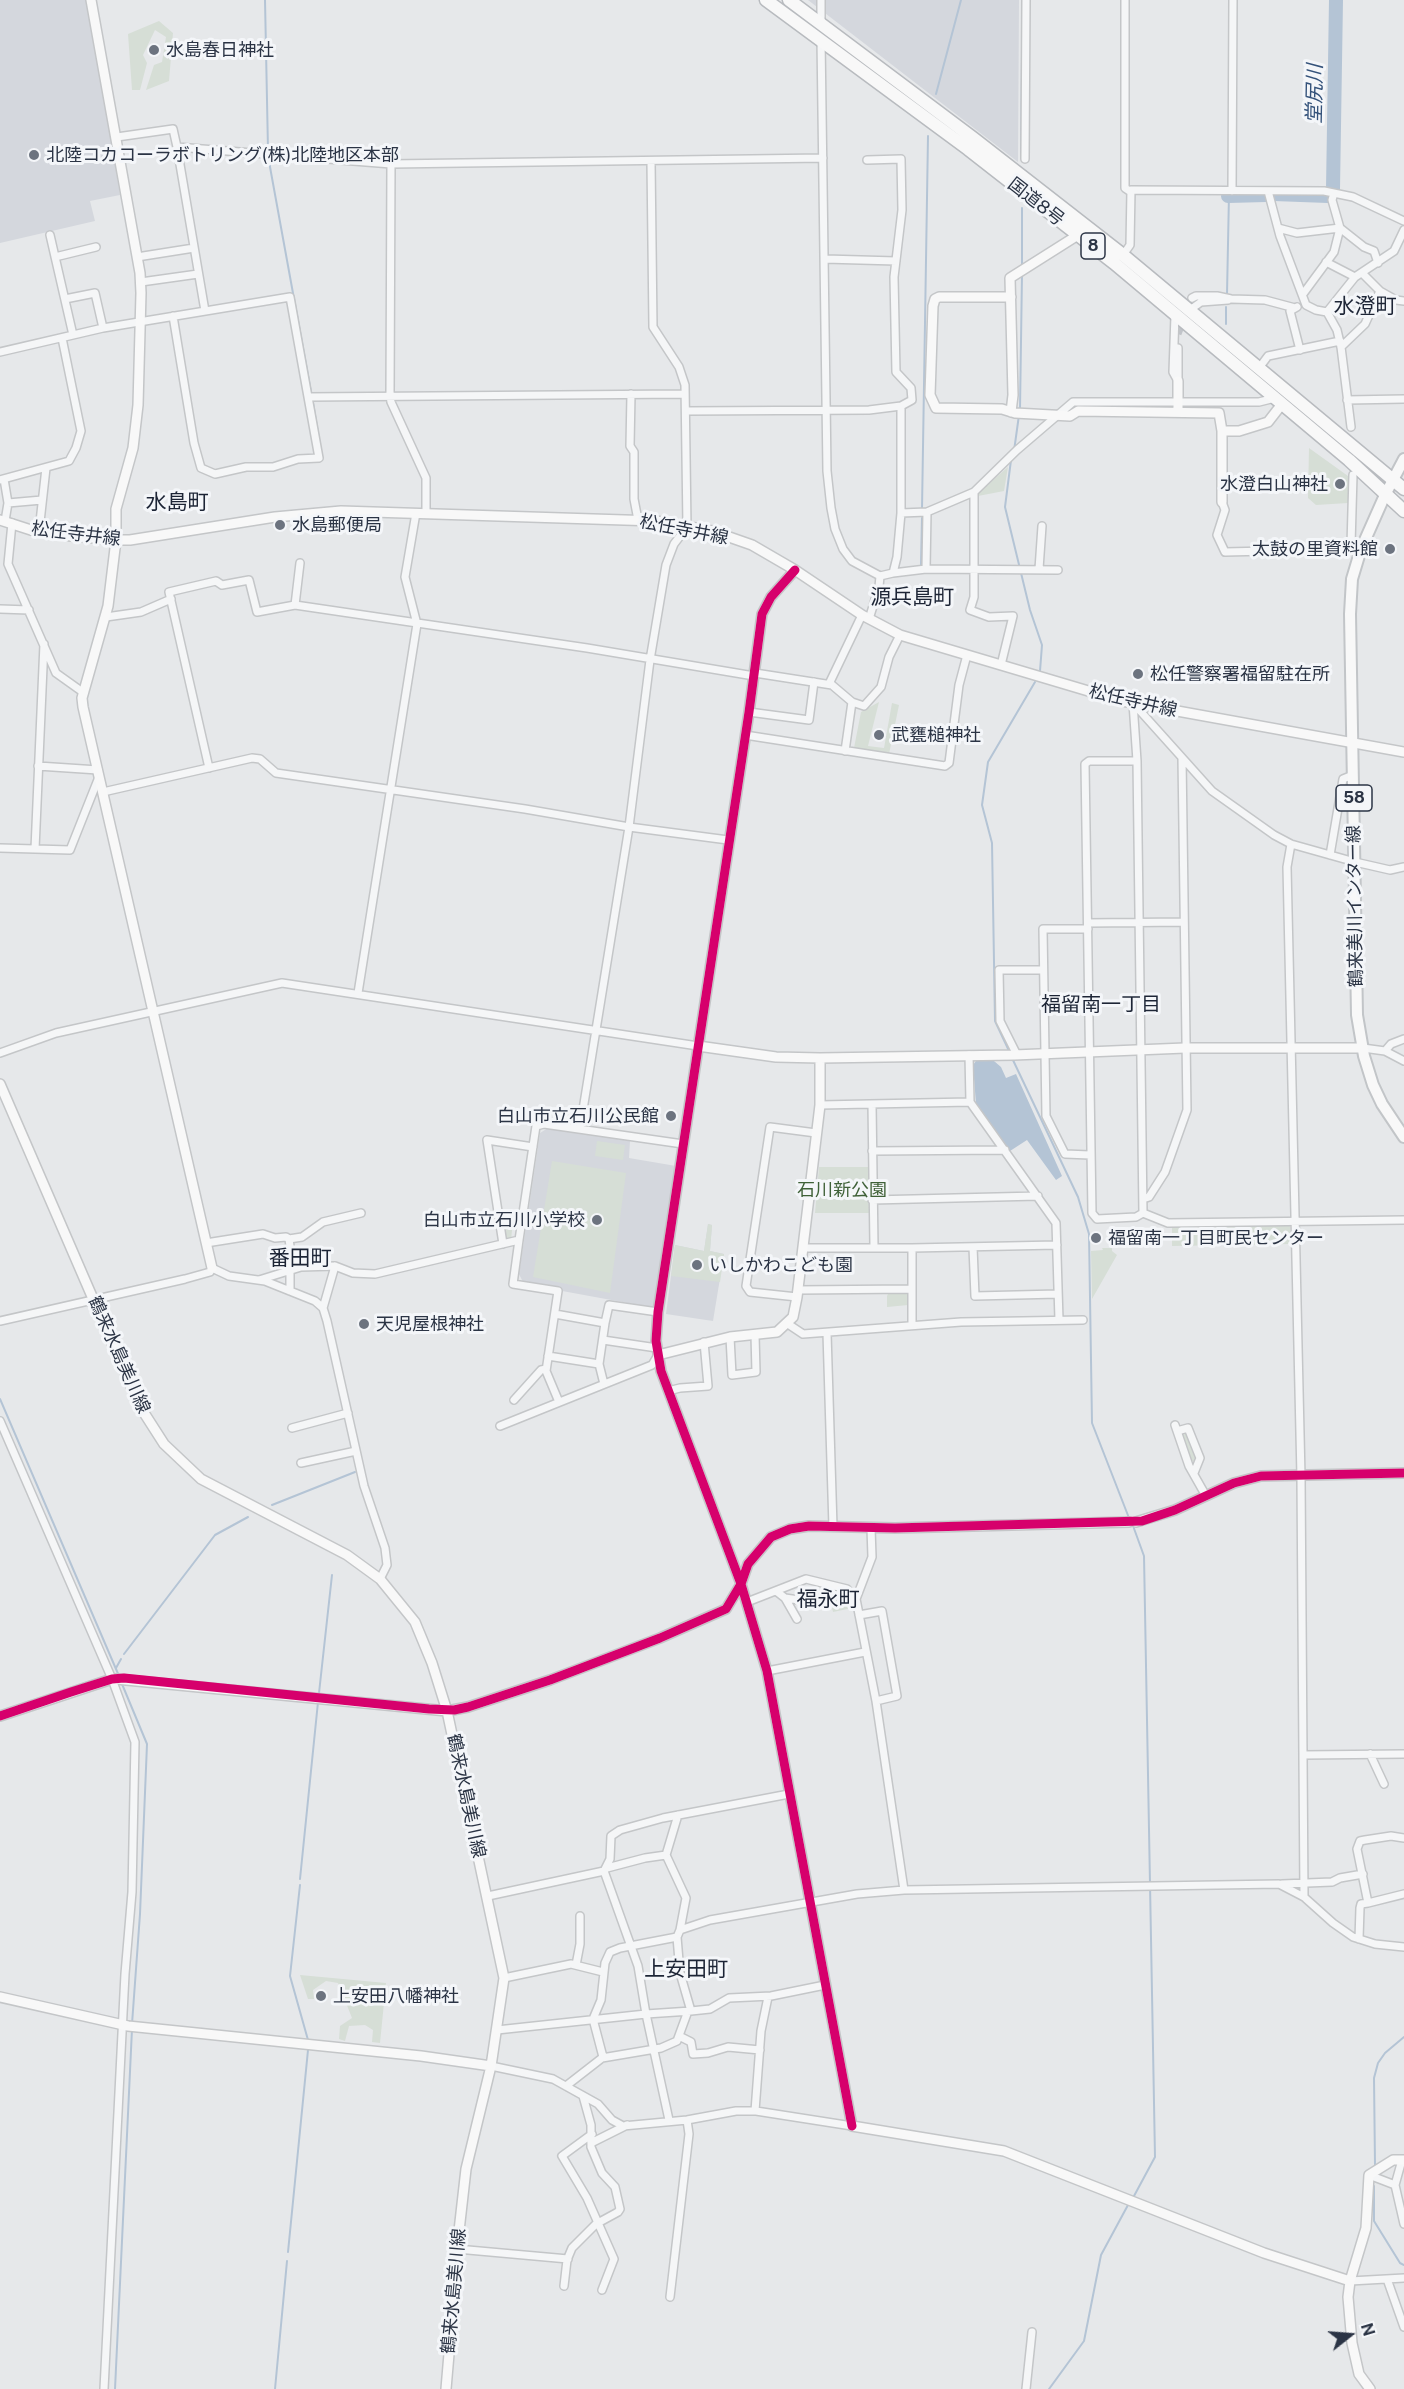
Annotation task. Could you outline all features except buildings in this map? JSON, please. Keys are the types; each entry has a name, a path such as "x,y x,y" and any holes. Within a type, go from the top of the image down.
{"highway":[{"name":"国道8号","path":"766,0 968,149 1078,235 1348,460 1404,511"},
{"name":"国道8号","path":"789,0 1123,255 1404,489"}],"main road":[{"name":"鶴来美川インター線","path":"1404,459 1356,553 1350,614 1357,1015 1373,1085 1382,1104 1404,1137"}],"street":[{"path":"91,0 141,282 141,321 138,405 131,457 116,508 113,576 105,617 84,693 83,707 212,1268"},
{"path":"821,0 827,471 835,529 843,549 852,561 880,576 926,569 1058,570"},
{"path":"1025,159 1026,0"},
{"path":"1125,0 1125,188 1131,192"},
{"path":"1232,191 1233,0"},
{"path":"117,137 173,129 205,311"},
{"path":"177,147 392,164 823,158"},
{"path":"686,411 869,410 902,406 912,400 911,388 896,372 894,277 902,210 902,159 867,160"},
{"path":"580,1128 630,827 650,660 666,565 674,544 687,527 685,385 683,376 653,327 651,161"},
{"path":"392,164 390,396 426,478 426,514"},
{"path":"1131,192 1131,190 1334,192 1353,197 1404,221"},
{"path":"1268,191 1278,228 1305,302 1316,310 1327,312"},
{"path":"1123,255 1130,245 1131,192"},
{"path":"1303,294 1334,252 1340,228 1332,200 1334,192"},
{"path":"1278,228 1297,233 1340,228 1364,247 1374,251 1378,262"},
{"path":"1327,312 1355,277 1394,251 1404,230"},
{"path":"50,235 73,335"},
{"path":"1017,413 1013,395 1010,278 1078,235"},
{"path":"56,257 96,248"},
{"path":"137,257 194,248"},
{"path":"825,259 896,261"},
{"path":"1326,262 1355,277"},
{"path":"1362,273 1380,291 1396,300 1404,301"},
{"path":"141,282 198,274"},
{"path":"1258,368 1268,356 1340,344 1365,324 1380,291"},
{"path":"65,299 95,293 103,328"},
{"path":"1192,298 1217,296 1231,299 1265,300 1295,308"},
{"path":"0,352 103,328 141,321 290,297 319,458 298,459 273,467 246,467 215,474 201,468 173,316"},
{"path":"1011,297 939,297 935,299 930,395 936,408 1002,409 1017,413 1070,416 1078,411 1278,401 1268,422 1239,431 1222,431"},
{"path":"1191,313 1194,307 1201,302 1222,302 1231,299"},
{"path":"1300,350 1290,311 1305,302"},
{"path":"1327,312 1337,330 1340,344 1351,427"},
{"path":"1176,315 1173,372 1178,381"},
{"path":"1178,406 1179,334"},
{"path":"62,338 81,431 69,461 2,479 8,503 6,521 8,564 56,673 84,693"},
{"path":"631,394 630,446 634,452 634,499 638,520"},
{"path":"308,397 684,394"},
{"path":"1347,400 1404,399"},
{"path":"893,573 897,557 901,513 902,406"},
{"path":"1178,406 1219,413 1221,416 1222,502 1225,510 1217,535 1225,552 1356,553"},
{"path":"901,513 927,512 974,492 1017,450 1058,416"},
{"path":"39,531 46,468"},
{"path":"1353,475 1351,545 1356,553"},
{"path":"974,492 975,569 974,597 970,610 989,617 1013,616 1000,665"},
{"path":"8,503 42,501"},
{"name":"松任寺井線","path":"6,521 39,531 116,540 130,540 275,517 341,511 656,521 712,531 752,545 795,570 866,617 900,635 1133,703 1404,752"},
{"path":"926,569 927,512"},
{"path":"358,993 417,624 405,577 416,513"},
{"path":"1039,570 1042,526"},
{"path":"295,605 300,562"},
{"path":"795,570 771,597 762,614 656,1329 661,1371 741,1584 767,1671 852,2126"},
{"path":"829,684 866,617 879,587 880,576"},
{"path":"209,768 169,592 216,581 222,585 249,580 257,612 295,605 587,648 650,660 829,684 852,702 864,706 881,687 890,657 900,635"},
{"path":"105,617 141,612 171,599"},
{"path":"0,609 29,610"},
{"path":"35,849 44,644"},
{"path":"745,735 945,766 949,763 959,685 967,655"},
{"path":"749,712 809,720 814,682"},
{"path":"845,751 852,702"},
{"path":"1133,703 1212,791 1274,835 1291,844 1355,862 1390,870 1404,867"},
{"path":"1133,703 1137,761 1143,1213"},
{"path":"103,792 252,758 260,759 276,773 391,791 525,808 630,827 728,840"},
{"path":"1143,1199 1149,1197 1165,1172 1187,1110 1182,758"},
{"path":"1137,761 1089,761 1084,764 1092,1213 1096,1219 1136,1217 1143,1213"},
{"path":"38,766 99,773"},
{"path":"0,848 70,850 99,773"},
{"path":"1330,855 1343,779 1353,775"},
{"path":"1291,844 1287,867 1293,1221 1301,1477 1304,1897"},
{"path":"1090,1155 1065,1154 1046,1116 1043,929 1184,922"},
{"path":"1013,1055 1000,1021 999,970 1043,970"},
{"path":"0,1053 56,1033 282,982 776,1057 1013,1055 1185,1048 1363,1048 1385,1051 1404,1062"},
{"path":"1385,1051 1391,1044 1404,1039"},
{"path":"969,1055 970,1102 1056,1223 1059,1320"},
{"path":"603,1340 658,1351 730,1337 777,1332 788,1324 793,1317 798,1293 820,1105 820,1058"},
{"name":"鶴来水島美川線","path":"0,1084 139,1405 164,1444 201,1479 347,1555 380,1580 415,1622 432,1662 447,1711 504,1978 491,2066 466,2169 446,2389"},
{"path":"820,1105 970,1102"},
{"path":"872,1104 874,1248"},
{"path":"559,1402 546,1369 558,1291 513,1284 536,1126 544,1124 580,1128 683,1144"},
{"path":"816,1133 770,1127 746,1286 750,1292 798,1293 911,1288"},
{"path":"503,1244 487,1140 533,1147"},
{"path":"872,1151 1005,1150"},
{"path":"872,1200 1038,1197"},
{"path":"206,1243 263,1234 275,1238 302,1237 323,1222 361,1213"},
{"path":"1143,1213 1168,1223 1404,1220"},
{"path":"289,1239 292,1269 290,1291"},
{"path":"259,1280 292,1269 317,1265 335,1266 353,1273 375,1274 519,1240"},
{"path":"803,1248 1057,1245"},
{"path":"973,1247 975,1296 1058,1294"},
{"path":"912,1248 912,1325"},
{"path":"323,1308 335,1266"},
{"path":"0,1321 184,1279 210,1272 212,1268"},
{"path":"212,1268 229,1276 259,1280 290,1291 315,1301 323,1308 336,1352 364,1486 385,1548 387,1565 380,1580"},
{"path":"604,1384 599,1364 609,1305 658,1312"},
{"path":"555,1314 605,1323"},
{"path":"788,1324 803,1334 912,1325 1083,1320"},
{"path":"827,1333 833,1527"},
{"path":"730,1337 732,1375 756,1372 755,1335"},
{"path":"668,1391 708,1386 704,1342"},
{"path":"500,1426 652,1365 658,1351"},
{"path":"548,1356 599,1364"},
{"path":"514,1400 541,1370 546,1369"},
{"path":"292,1428 348,1413"},
{"path":"0,1421 117,1679 136,1752 128,2025 104,2389"},
{"path":"1194,1473 1200,1458 1188,1428 1176,1428 1189,1466 1206,1496"},
{"path":"301,1463 356,1451"},
{"path":"0,1716 117,1679 447,1711 468,1707 550,1680 660,1638 726,1609 741,1584 748,1564 771,1537 790,1529 809,1526 871,1528 1132,1522 1175,1510 1234,1483 1261,1476 1301,1477 1404,1473"},
{"path":"856,1599 872,1557 871,1528"},
{"path":"747,1602 807,1579 847,1589 856,1599 876,1701 904,1890"},
{"path":"776,1591 785,1598 797,1618"},
{"path":"785,1598 806,1601"},
{"path":"859,1615 882,1611 897,1695 876,1701"},
{"path":"767,1671 865,1652"},
{"path":"1370,1754 1384,1784"},
{"path":"1303,1755 1404,1754"},
{"path":"669,2120 638,1966 606,1870 610,1859 611,1836 620,1830 678,1815 789,1794"},
{"path":"566,2086 603,2057 668,2045 681,2037 689,2011 680,1973 679,1934 686,1898 666,1855 678,1815"},
{"path":"1368,1903 1357,1849 1360,1841 1391,1836 1404,1838"},
{"path":"488,1896 666,1855"},
{"path":"603,2057 593,2019 601,2000 603,1972 610,1952 679,1934 710,1920 811,1901 904,1890 1279,1884 1332,1882 1363,1874"},
{"path":"1279,1884 1304,1897 1333,1923 1353,1937 1375,1944 1404,1947"},
{"path":"1359,1939 1361,1904 1404,1894"},
{"path":"576,1965 580,1944 580,1916"},
{"path":"504,1978 571,1964 603,1972"},
{"path":"497,2030 710,2009 729,1998 768,1997 825,1985"},
{"path":"0,1997 128,2025 421,2056 491,2066 553,2079 598,2104 612,2120 623,2126 687,2120 736,2111 755,2111 1005,2151 1264,2253 1350,2281 1404,2278"},
{"path":"755,2111 761,2031 768,1997"},
{"path":"681,2037 691,2042 693,2054 708,2053 728,2047 760,2050"},
{"path":"564,2286 572,2248 599,2221 618,2212 619,2198 615,2187 602,2174 593,2153 592,2134 584,2096"},
{"path":"670,2297 689,2134 687,2120"},
{"path":"591,2143 627,2125"},
{"path":"592,2134 562,2156 599,2221 614,2259 603,2290"},
{"path":"1369,2175 1393,2160 1403,2160 1395,2185 1404,2224"},
{"path":"1369,2175 1366,2228 1350,2281 1348,2297 1352,2343 1359,2374 1370,2389"},
{"path":"1369,2175 1395,2185"},
{"path":"457,2249 568,2259"},
{"path":"1387,2279 1404,2327"},
{"path":"1026,2389 1032,2332"}],"shaded area":[{"path":"0,0 88,0 120,195 90,201 95,221 0,243"},
{"path":"808,0 1019,0 1018,162"},
{"name":"白山市立石川小学校","path":"548,1128 630,1141 629,1158 676,1166 655,1308 524,1284 519,1274 540,1133"},
{"name":"いしかわこども園","path":"708,1224 712,1225 710,1251 724,1254 713,1321 666,1314 675,1245 704,1251"}],"green space":[{"path":"159,21 173,33 169,81 146,90 154,65 162,62 166,37 155,30 143,55 147,63 140,90 132,90 128,34"},
{"path":"1309,448 1348,476 1348,503 1316,505 1308,498"},
{"path":"1008,467 1004,491 978,496 977,494"},
{"path":"879,702 868,746 884,748 892,703 899,705 889,754 854,748 861,712"},
{"path":"597,1141 625,1145 623,1160 595,1156"},
{"path":"552,1161 626,1173 610,1293 533,1277"},
{"name":"石川新公園","path":"819,1167 868,1167 869,1213 815,1213"},
{"path":"501,1219 513,1221 511,1240 505,1241"},
{"path":"708,1224 712,1225 710,1251 724,1254 720,1282 671,1276 675,1245 704,1251"},
{"path":"1172,1225 1290,1225 1290,1244 1172,1246"},
{"path":"1102,1248 1112,1248 1117,1255 1092,1299 1091,1251 1103,1250"},
{"path":"889,1292 904,1292 908,1295 908,1305 887,1307"},
{"path":"1187,1431 1198,1459 1197,1463 1190,1460 1180,1433"},
{"path":"830,1599 849,1599 852,1608 833,1612"},
{"path":"300,1975 386,1983 380,2043 372,2042 373,2030 365,2025 349,2026 345,2041 339,2039 340,2026 352,2018 338,1983 326,1981 313,1990 314,1999 308,1999"}],"water":[{"path":"976,1061 994,1061 1001,1067 1006,1078 1016,1074 1062,1176 1056,1180 1027,1140 1010,1151 976,1104 973,1065"}],"waterway":[{"path":"265,0 268,150"},
{"path":"936,94 961,0"},
{"path":"1229,187 1230,0"},
{"name":"堂尻川","path":"1333,189 1336,0"},
{"path":"1021,157 1022,55"},
{"path":"922,509 928,136"},
{"path":"268,156 311,392"},
{"path":"1227,294 1229,194"},
{"name":"堂尻川","path":"1274,194 1328,196"},
{"name":"堂尻川","path":"1228,196 1266,195"},
{"path":"1022,208 1022,268"},
{"path":"1020,409 1022,274"},
{"path":"1226,307 1226,324"},
{"path":"313,403 321,451"},
{"path":"1014,451 1019,415"},
{"path":"1011,460 1005,507 1030,610 1042,645 1040,671"},
{"path":"921,565 922,518"},
{"path":"1010,1053 995,1021 992,843 982,805 988,762 1035,682"},
{"path":"1012,1058 1078,1197 1089,1234 1092,1423 1129,1518"},
{"path":"0,1399 119,1676"},
{"path":"272,1505 355,1472"},
{"path":"124,1654 215,1535 248,1517"},
{"path":"1132,1523 1144,1556 1155,2157 1134,2196"},
{"path":"319,1693 332,1575"},
{"path":"116,1668 121,1659"},
{"path":"122,1684 147,1744 140,1914 132,2024"},
{"path":"300,1879 318,1702"},
{"path":"300,1885 290,1976 308,2040"},
{"path":"115,2389 132,2029"},
{"path":"1375,2165 1374,2078 1378,2063 1385,2053 1404,2037"},
{"path":"288,2252 308,2050"},
{"path":"1374,2186 1374,2221 1400,2263 1404,2265"},
{"path":"1049,2389 1084,2341 1101,2255 1128,2205"},
{"path":"275,2389 287,2261"}],"tunnel":[{"path":"1178,334 1192,298"}],"cycle path":[{"path":"795,570 771,597 762,614 658,1312 656,1341 661,1371 741,1584 767,1671 852,2126"},
{"path":"0,1716 112,1679 124,1678 454,1710 550,1680 660,1638 726,1609 741,1584 748,1564 771,1537 790,1529 809,1526 895,1528 1142,1521 1175,1510 1234,1483 1261,1476 1404,1473"}],"place":[{"name":"水島春日神社","path":"154,50"},
{"name":"北陸コカコーラボトリング(株)北陸地区本部","path":"34,155"},
{"name":"水澄白山神社","path":"1340,484"},
{"name":"水島郵便局","path":"280,525"},
{"name":"太鼓の里資料館","path":"1390,549"},
{"name":"松任警察署福留駐在所","path":"1138,674"},
{"name":"武甕槌神社","path":"879,735"},
{"name":"白山市立石川公民館","path":"671,1116"},
{"name":"白山市立石川小学校","path":"597,1220"},
{"name":"福留南一丁目町民センター","path":"1096,1238"},
{"name":"いしかわこども園","path":"697,1265"},
{"name":"天児屋根神社","path":"364,1324"},
{"name":"上安田八幡神社","path":"321,1996"}],"district":[{"name":"水澄町","path":"1365,307"},
{"name":"水島町","path":"177,503"},
{"name":"源兵島町","path":"912,598"},
{"name":"福留南一丁目","path":"1101,1005"},
{"name":"番田町","path":"300,1259"},
{"name":"福永町","path":"828,1600"},
{"name":"上安田町","path":"686,1970"}]}
